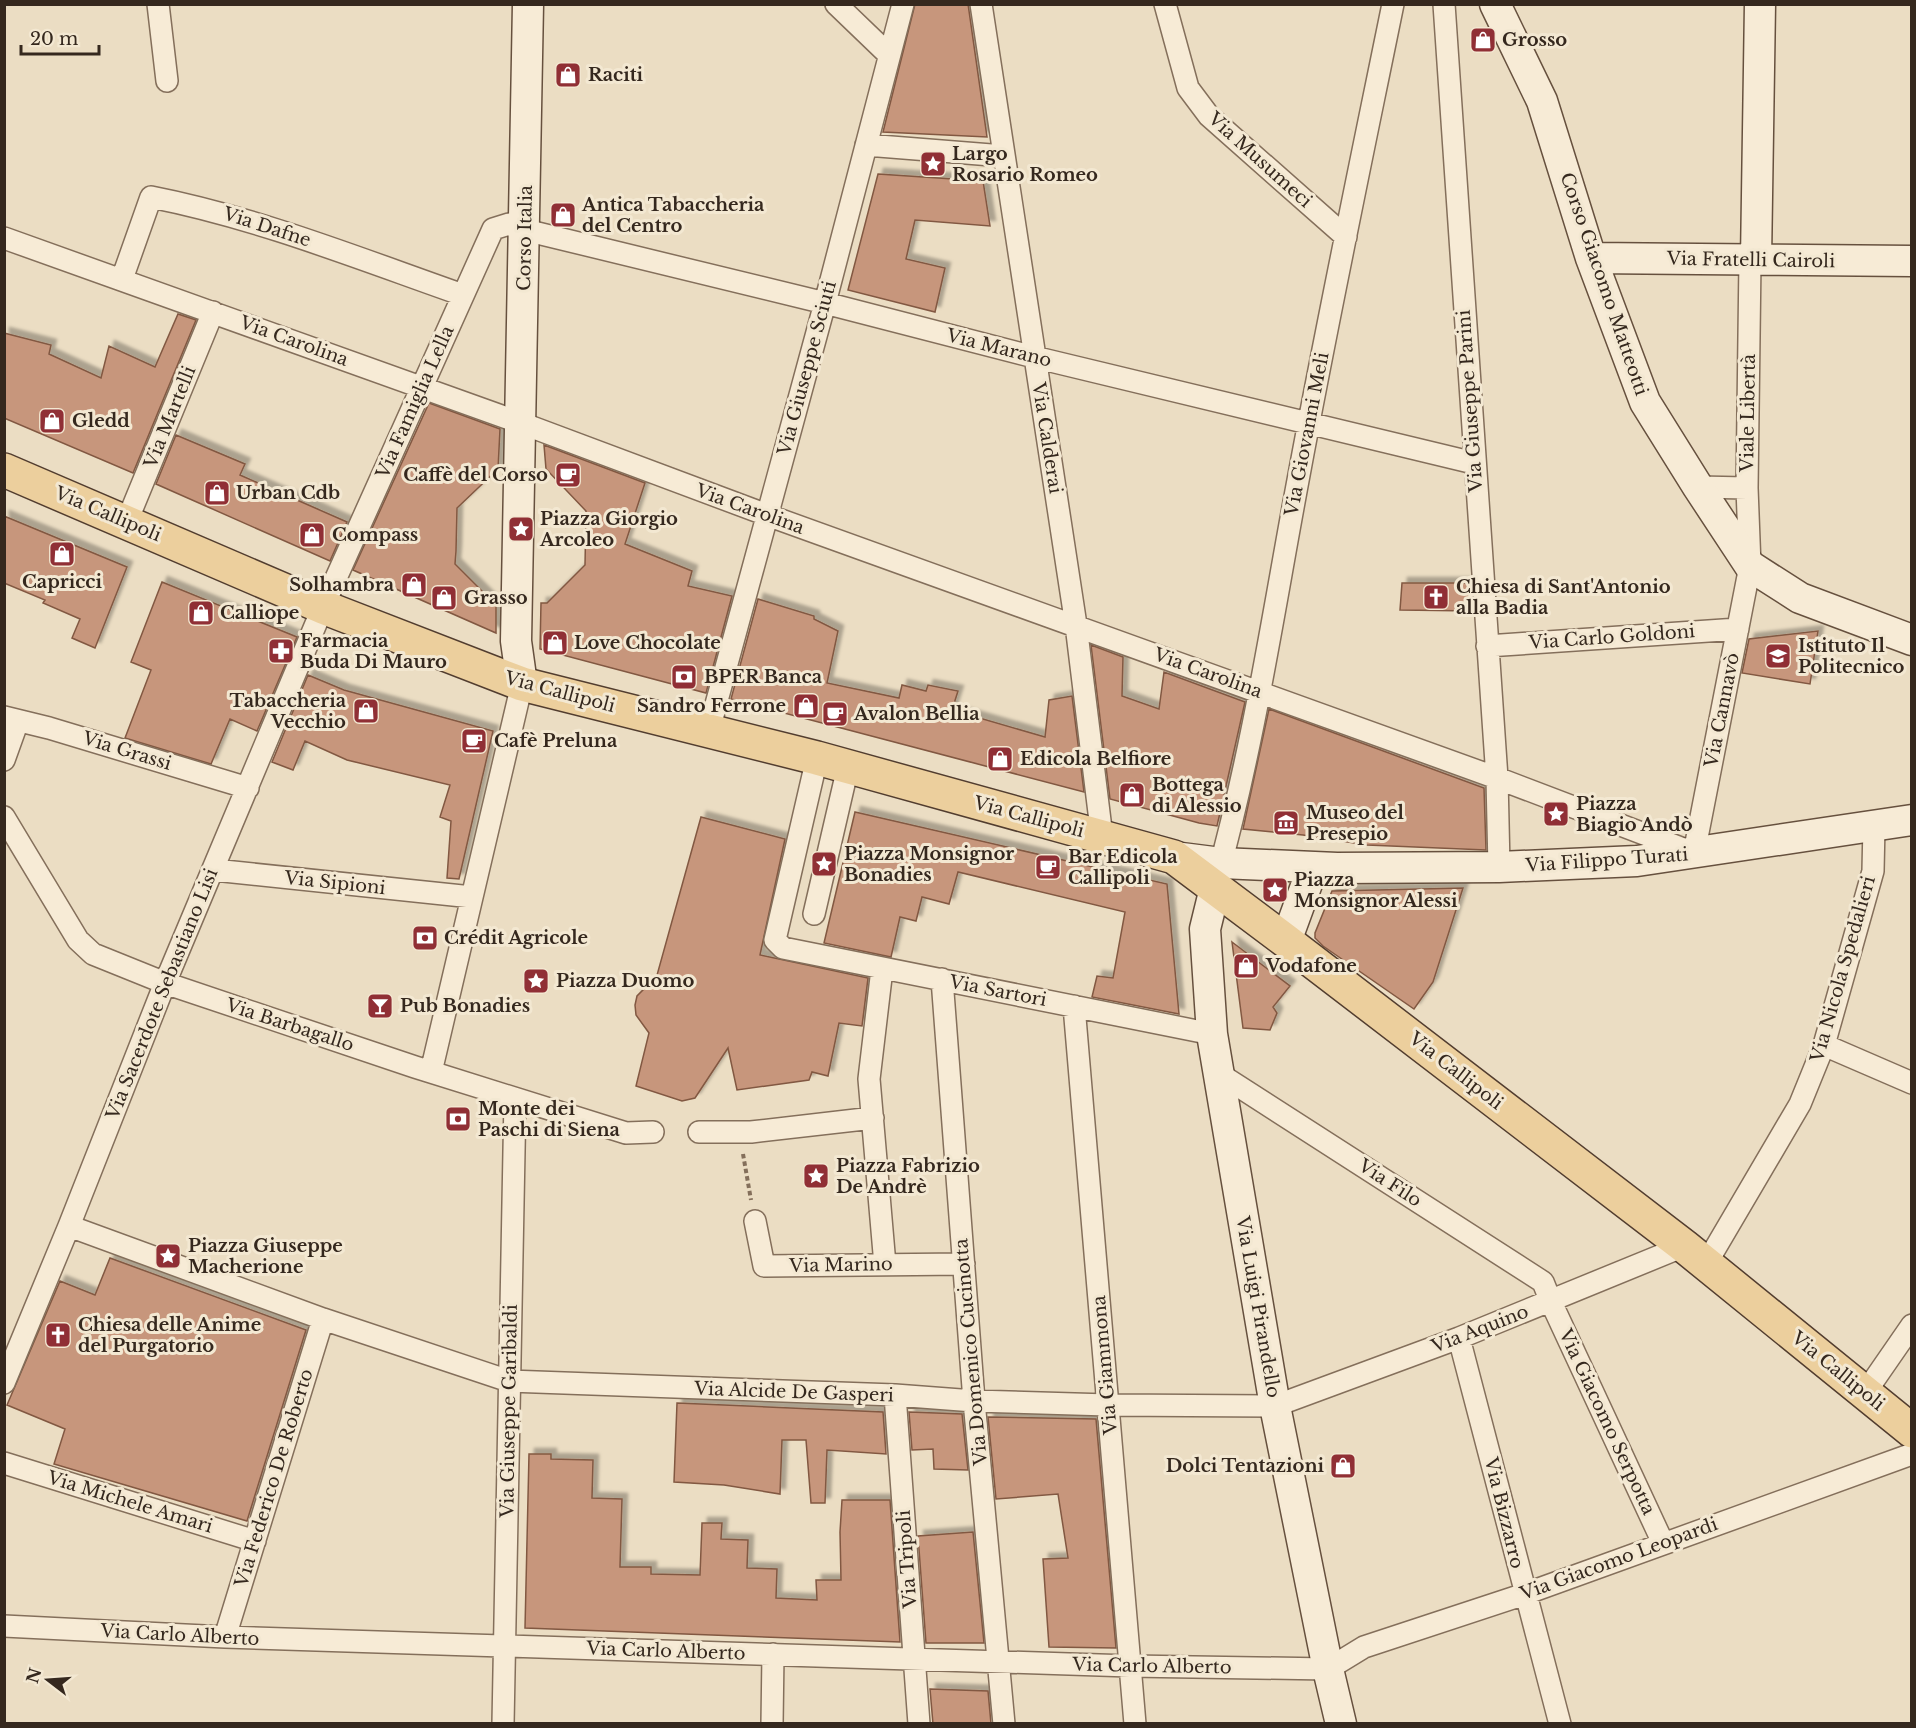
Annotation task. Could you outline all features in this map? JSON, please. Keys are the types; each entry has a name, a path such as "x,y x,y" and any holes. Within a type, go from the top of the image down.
{"main road":[{"name":"Via Callipoli","path":"4,470 323,607 522,684 817,758 1174,857 1218,876 1286,940 1695,1255 1911,1431"}],"street":[{"path":"158,4 167,81"},
{"name":"Corso Italia","path":"522,684 516,641 528,4"},
{"path":"836,4 889,55"},
{"name":"Via Giuseppe Sciuti","path":"709,730 825,303 903,4"},
{"name":"Via Calderai","path":"981,4 1076,625 1102,837"},
{"name":"Via Musumeci","path":"1165,4 1188,88 1209,116 1346,237"},
{"name":"Viale Libertà","path":"1750,566 1747,488 1760,4"},
{"name":"Via Giovanni Meli","path":"1218,876 1258,692 1309,423 1393,5"},
{"name":"Corso Giacomo Matteotti","path":"1503,10 1542,101 1591,258 1645,402 1698,487 1750,566 1800,598 1911,640"},
{"name":"Via Giuseppe Parini","path":"1445,14 1497,778 1499,867"},
{"path":"866,146 1004,156"},
{"name":"Via Dafne","path":"122,279 151,197 201,207 285,232 463,295"},
{"name":"Via Famiglia Lella","path":"323,607 493,229 509,224 525,230"},
{"name":"Via Marano","path":"525,230 1474,464"},
{"name":"Via Carolina","path":"4,237 1497,778 1694,854"},
{"name":"Via Fratelli Cairoli","path":"1591,258 1911,261"},
{"name":"Via Martelli","path":"127,521 213,312"},
{"path":"1698,487 1747,488"},
{"name":"Via Cannavò","path":"1694,854 1750,566"},
{"name":"Via Sacerdote Sebastiano Lisi","path":"4,1383 165,983 323,607"},
{"name":"Via Carlo Goldoni","path":"1487,646 1738,629"},
{"path":"423,1070 464,897 522,684"},
{"path":"4,760 11,719"},
{"name":"Via Grassi","path":"11,719 248,788"},
{"name":"Via Sartori","path":"817,758 775,940 783,948 1212,1034"},
{"path":"814,914 848,767"},
{"name":"Via Barbagallo","path":"4,817 78,940 93,954 165,983 423,1070 626,1133 653,1132"},
{"name":"Via Filippo Turati","path":"1218,876 1325,867 1499,867 1637,861 1911,820"},
{"name":"Via Nicola Spedalieri","path":"1695,1255 1800,1104 1824,1045 1873,871 1874,825"},
{"path":"1286,940 1325,867"},
{"name":"Via Sipioni","path":"214,870 464,897"},
{"name":"Via Luigi Pirandello","path":"1218,876 1205,929 1212,1034 1275,1406 1328,1669 1344,1719"},
{"path":"882,969 869,1079 885,1265"},
{"name":"Via Domenico Cucinotta","path":"942,980 974,1401 1004,1724"},
{"name":"Via Giammona","path":"1074,1006 1135,1724"},
{"path":"1824,1045 1911,1083"},
{"name":"Via Filo","path":"1218,1073 1543,1282 1551,1302"},
{"name":"Via Giuseppe Garibaldi","path":"503,1724 515,1099"},
{"path":"699,1132 742,1132 873,1118"},
{"name":"Via Marino","path":"755,1221 764,1266 964,1264"},
{"name":"Via Alcide De Gasperi","path":"69,1226 323,1319 509,1381 895,1395 974,1401 1275,1406"},
{"name":"Via Aquino","path":"1275,1406 1551,1302 1695,1255"},
{"name":"Via Giacomo Serpotta","path":"1551,1302 1663,1543"},
{"name":"Via Federico De Roberto","path":"225,1637 323,1319"},
{"path":"1865,1393 1911,1325"},
{"name":"Via Bizzarro","path":"1459,1338 1560,1724"},
{"name":"Via Tripoli","path":"895,1395 919,1724"},
{"name":"Via Giacomo Leopardi","path":"1328,1669 1364,1647 1525,1594 1911,1454"},
{"name":"Via Michele Amari","path":"4,1463 255,1541"},
{"name":"Via Carlo Alberto","path":"4,1626 225,1637 1130,1666 1328,1669"},
{"path":"772,1724 773,1654"}],"path":[{"path":"742,1132 741,1139 755,1221"}],"building":[{"path":"915,4 968,4 987,137 883,132"},
{"path":"878,174 983,181 990,226 915,220 906,259 945,268 935,312 848,290"},
{"path":"178,314 196,320 133,473 4,418 4,333 51,345 49,354 101,378 109,346 155,367"},
{"path":"429,403 500,429 498,469 457,508 455,564 496,605 496,633 353,570"},
{"path":"176,435 245,464 240,475 347,522 330,561 156,484"},
{"path":"544,445 645,483 625,544 692,571 688,586 732,596 706,693 540,649 541,603 547,603 585,565 586,511 546,469"},
{"path":"4,516 127,567 95,648 72,638 80,619 43,603 45,600 4,583"},
{"path":"162,582 297,637 257,731 230,719 211,764 125,738 151,670 131,662"},
{"name":"Chiesa di Sant'Antonio alla Badia","path":"1402,583 1470,583 1473,611 1400,610"},
{"path":"758,599 814,616 814,619 838,631 827,683 899,698 902,685 926,691 928,685 958,691 952,710 1045,737 1049,700 1072,696 1084,792 731,699"},
{"name":"Istituto Il Politecnico","path":"1818,631 1810,684 1742,673 1749,639"},
{"path":"1091,645 1123,657 1122,696 1159,709 1164,672 1245,702 1217,826 1110,799"},
{"path":"308,675 344,690 493,731 459,879 447,878 451,821 440,817 450,785 347,760 305,741 293,770 272,762"},
{"path":"1269,709 1484,788 1486,850 1367,845 1243,829"},
{"path":"855,812 1167,884 1179,1014 1092,997 1097,976 1113,978 1125,912 958,872 949,904 922,897 916,921 900,917 891,957 824,943"},
{"path":"701,817 785,839 760,955 868,978 862,1026 839,1023 828,1076 812,1072 809,1080 737,1090 728,1048 695,1098 682,1101 636,1086 649,1033 636,1015 637,996 644,989 654,986"},
{"path":"1463,888 1433,982 1414,1009 1323,946 1315,938 1332,891"},
{"path":"1232,942 1290,986 1273,1007 1277,1013 1270,1030 1243,1028"},
{"path":"110,1258 306,1330 247,1521 54,1464 65,1429 7,1405 60,1281 95,1295"},
{"path":"677,1403 883,1412 886,1454 827,1450 825,1503 811,1503 806,1440 782,1440 780,1494 724,1485 674,1482"},
{"path":"909,1412 962,1414 968,1470 934,1469 933,1449 912,1450"},
{"path":"988,1417 1096,1419 1116,1648 1049,1647 1043,1559 1068,1558 1058,1494 996,1499"},
{"path":"529,1454 551,1454 551,1459 593,1460 592,1498 622,1499 620,1567 651,1567 651,1574 700,1575 702,1523 722,1523 721,1539 748,1540 747,1568 777,1569 776,1598 817,1600 816,1580 841,1580 842,1500 890,1500 900,1642 525,1628"},
{"path":"973,1532 984,1643 926,1643 918,1536"},
{"path":"930,1689 988,1691 991,1724 933,1724"}],"place":[{"name":"Grosso","path":"1483,40"},
{"name":"Raciti","path":"568,75"},
{"name":"Largo Rosario Romeo","path":"933,164"},
{"name":"Antica Tabaccheria del Centro","path":"563,215"},
{"name":"Gledd","path":"52,421"},
{"name":"Caffè del Corso","path":"568,475"},
{"name":"Urban Cdb","path":"217,493"},
{"name":"Piazza Giorgio Arcoleo","path":"521,529"},
{"name":"Compass","path":"312,535"},
{"name":"Capricci","path":"62,554"},
{"name":"Solhambra","path":"414,585"},
{"name":"Chiesa di Sant'Antonio alla Badia","path":"1436,597"},
{"name":"Grasso","path":"444,598"},
{"name":"Calliope","path":"201,613"},
{"name":"Love Chocolate","path":"555,643"},
{"name":"Farmacia Buda Di Mauro","path":"281,651"},
{"name":"Istituto Il Politecnico","path":"1778,656"},
{"name":"BPER Banca","path":"684,677"},
{"name":"Sandro Ferrone","path":"806,706"},
{"name":"Tabaccheria Vecchio","path":"366,711"},
{"name":"Avalon Bellia","path":"835,714"},
{"name":"Cafè Preluna","path":"474,741"},
{"name":"Edicola Belfiore","path":"1000,759"},
{"name":"Bottega di Alessio","path":"1132,795"},
{"name":"Piazza Biagio Andò","path":"1556,814"},
{"name":"Museo del Presepio","path":"1286,823"},
{"name":"Piazza Monsignor Bonadies","path":"824,864"},
{"name":"Bar Edicola Callipoli","path":"1048,867"},
{"name":"Piazza Monsignor Alessi","path":"1275,890"},
{"name":"Crédit Agricole","path":"425,938"},
{"name":"Vodafone","path":"1246,966"},
{"name":"Piazza Duomo","path":"536,981"},
{"name":"Pub Bonadies","path":"380,1006"},
{"name":"Monte dei Paschi di Siena","path":"458,1119"},
{"name":"Piazza Fabrizio De Andrè","path":"816,1176"},
{"name":"Piazza Giuseppe Macherione","path":"168,1256"},
{"name":"Chiesa delle Anime del Purgatorio","path":"58,1335"},
{"name":"Dolci Tentazioni","path":"1343,1466"}]}
